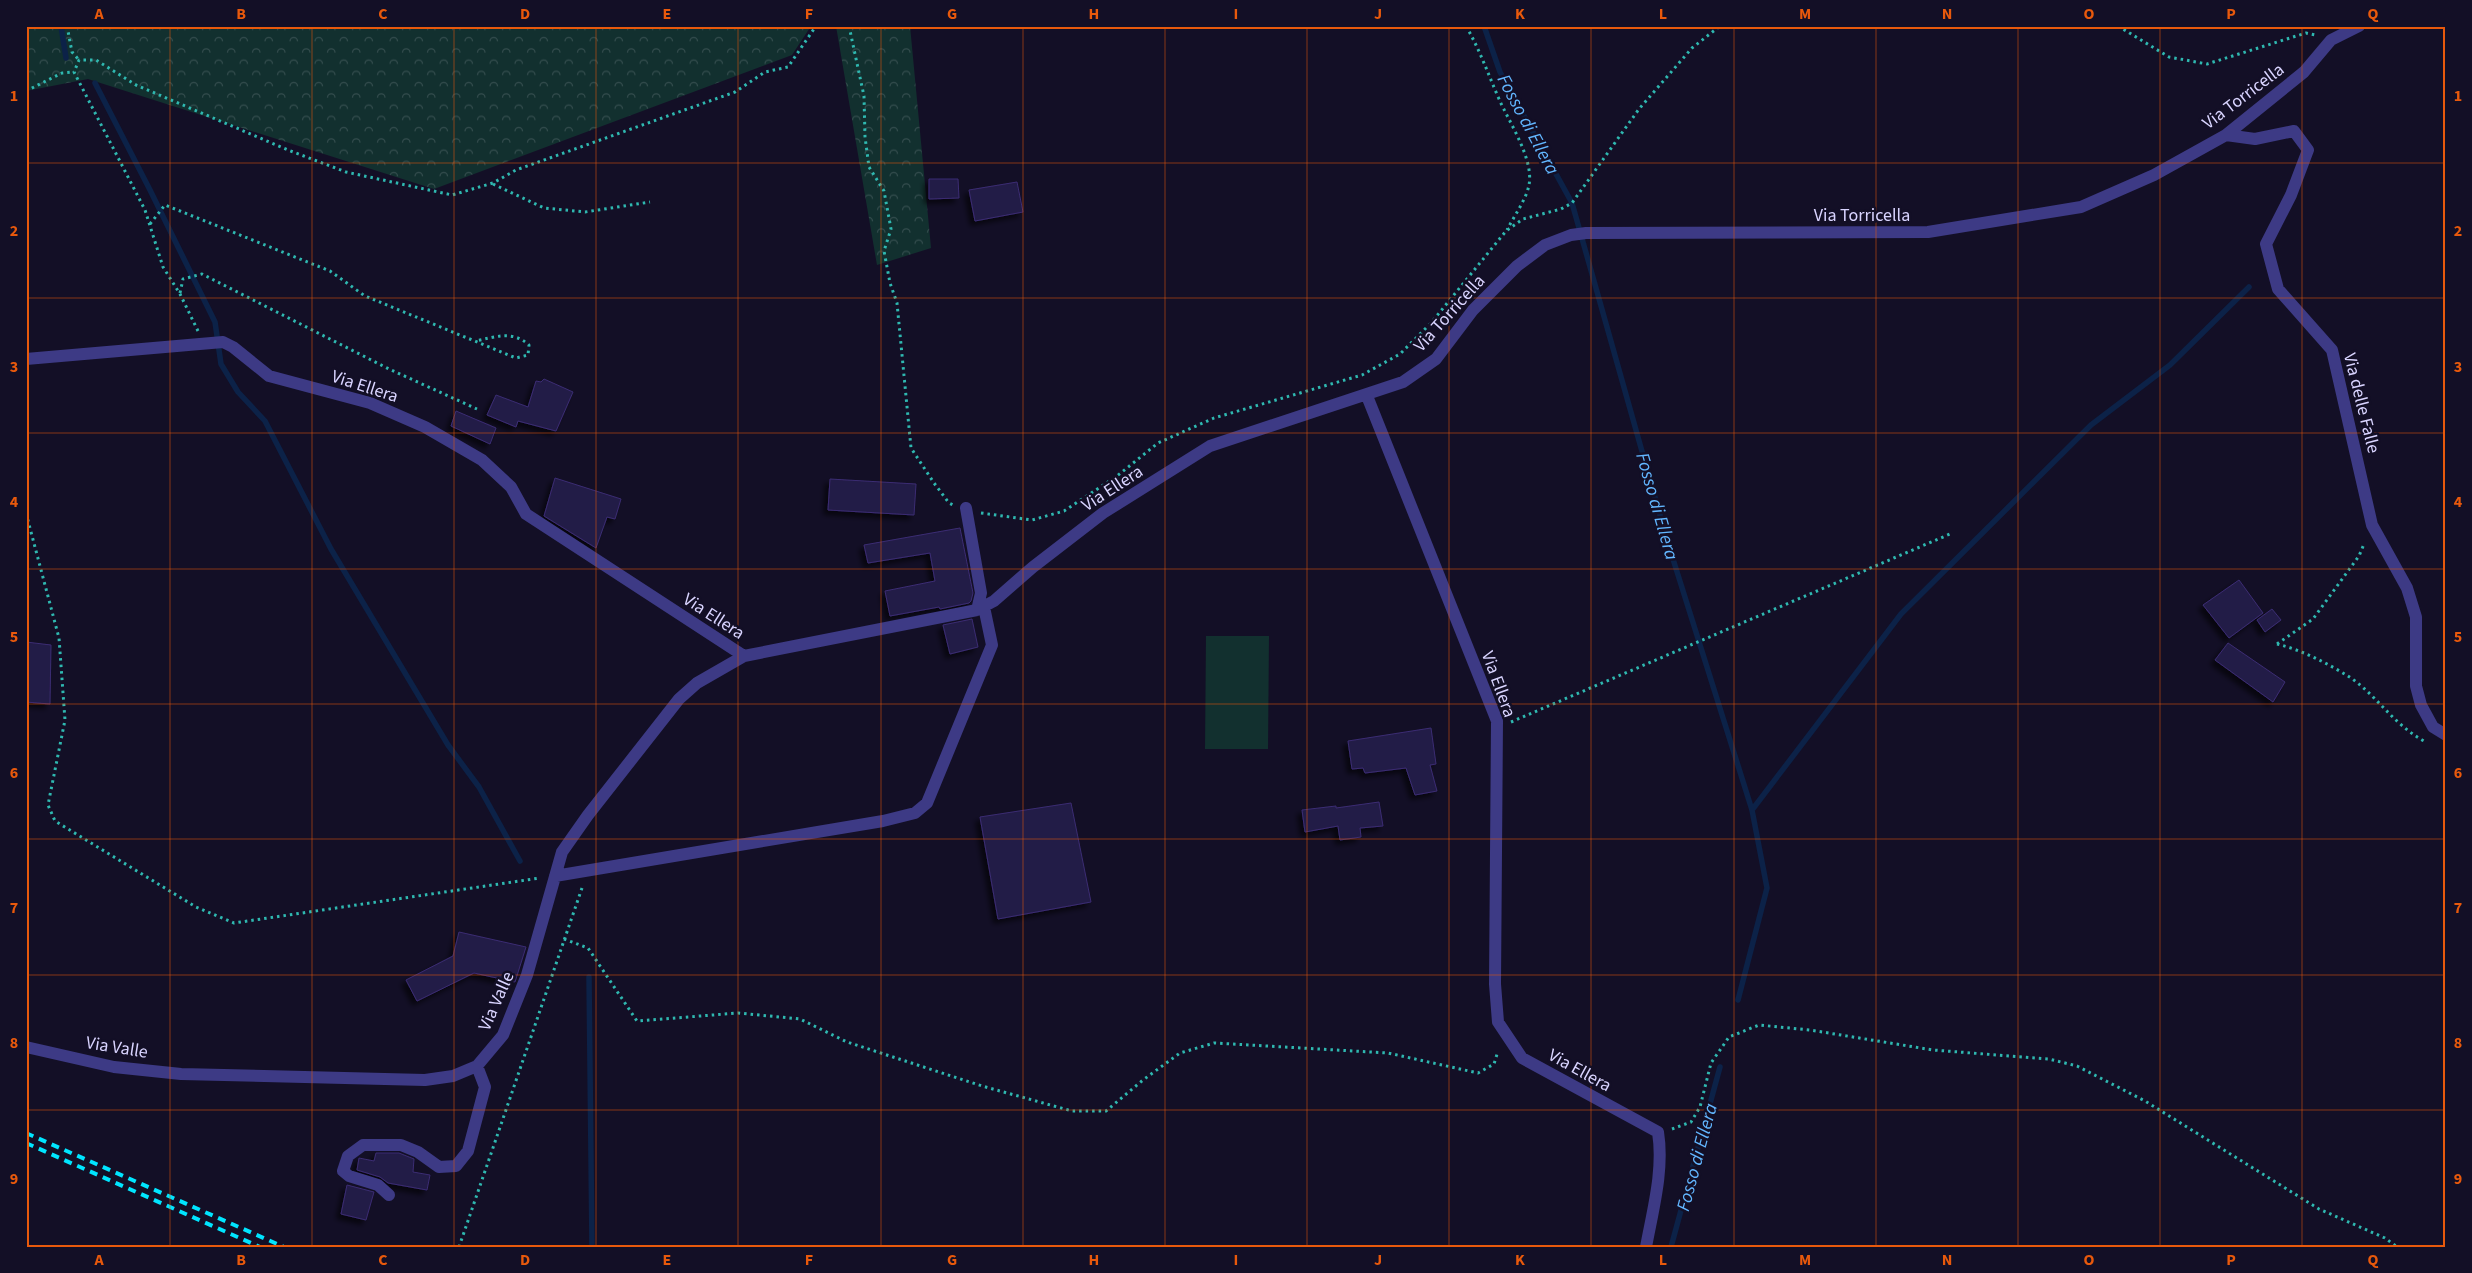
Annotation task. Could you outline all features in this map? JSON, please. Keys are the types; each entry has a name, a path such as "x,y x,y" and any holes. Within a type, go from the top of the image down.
{"street":[{"name":"Via Torricella","path":"1367,396 1403,382 1436,359 1473,310 1516,266 1545,245 1571,235 1928,232 2081,207 2154,175 2226,135 2304,72 2331,40 2359,26"},
{"name":"Via delle Falle","path":"2226,135 2255,139 2294,131 2308,150 2291,195 2266,244 2278,289 2332,350 2372,525 2407,588 2416,617 2416,686 2421,705 2433,727 2446,735"},
{"name":"Via Ellera","path":"26,359 223,342 233,347 269,376 370,403 425,427 482,460 511,487 526,514 744,656 980,609 994,601 1033,567 1103,513 1210,446 1367,396 1497,721 1495,984 1498,1022 1522,1058 1658,1132"},
{"path":"555,876 883,821 915,813 927,803 992,645 980,609 981,592 966,508"},
{"name":"Via Valle","path":"26,1047 114,1067 181,1074 425,1080 453,1076 477,1066 504,1034 527,975 562,852 588,815 679,698 697,683 744,656"},
{"path":"389,1194 378,1185 349,1176 344,1171 348,1156 363,1145 401,1144 418,1152 439,1167 456,1166 468,1152 485,1087 477,1066"},
{"path":"1646,1247 1659,1173 1661,1149 1658,1132"}],"path":[{"path":"67,26 72,52 79,60 96,60 136,85 288,150 346,172 452,195 493,183 516,170 735,92 765,72 788,67 816,26"},
{"path":"849,26 864,96 865,137 869,167 884,191 891,228 884,251 890,284 897,303 911,448 949,503 986,514 1032,520 1064,511 1117,476 1158,444 1214,418 1362,375 1400,354 1431,323 1506,231 1529,184 1523,149 1499,100 1478,48 1466,26"},
{"path":"1506,231 1523,219 1561,209 1572,202 1638,109 1692,48 1720,26"},
{"path":"2118,26 2169,57 2206,64 2306,33 2331,40"},
{"path":"74,72 79,60"},
{"path":"26,91 62,73 74,72"},
{"path":"74,72 145,210 163,267 180,294 204,344"},
{"path":"493,183 544,208 585,212 650,202"},
{"path":"149,225 165,205 330,271 365,296 516,358 528,355 529,345 521,338 507,334 475,341"},
{"path":"180,294 183,279 202,274 389,369 477,409"},
{"path":"26,513 59,638 65,720 48,805 55,821 196,907 234,923 555,876"},
{"path":"2372,525 2360,556 2313,619 2277,644 2295,648 2351,679 2405,730 2427,743"},
{"path":"1497,728 1950,534"},
{"path":"459,1247 587,871"},
{"path":"564,939 588,948 637,1021 738,1013 800,1020 847,1042 982,1086 1072,1111 1106,1111 1143,1080 1180,1054 1214,1043 1388,1053 1478,1073 1494,1064 1504,1031"},
{"path":"1658,1132 1691,1122 1700,1106 1711,1063 1729,1037 1759,1025 1810,1030 1933,1050 2048,1059 2076,1066 2145,1100 2319,1209 2385,1238 2397,1247"}],"green space":[{"path":"26,26 811,26 792,55 434,189 88,79 26,91"},
{"path":"836,26 910,26 931,248 877,265"},
{"path":"1206,636 1269,636 1268,749 1205,749"}],"building":[{"path":"929,179 958,179 959,198 929,199"},
{"path":"1017,182 1023,212 975,221 969,190"},
{"path":"544,379 573,392 556,431 518,421 516,427 487,415 496,395 528,407 536,381 541,382"},
{"path":"456,411 496,428 490,444 451,426"},
{"path":"555,478 621,499 615,519 607,517 596,548 544,516"},
{"path":"830,479 916,484 914,515 828,510"},
{"path":"960,528 973,593 971,601 940,609 939,607 890,616 885,591 935,581 930,553 868,563 864,545"},
{"path":"2239,580 2263,613 2229,638 2203,605"},
{"path":"2272,609 2281,620 2265,632 2257,620"},
{"path":"972,619 978,647 950,654 943,625"},
{"path":"26,642 51,645 50,704 26,702"},
{"path":"2228,643 2285,682 2273,702 2215,660"},
{"path":"1431,728 1436,764 1430,765 1437,791 1415,795 1406,768 1365,773 1363,768 1352,769 1348,741"},
{"path":"1379,802 1383,826 1360,828 1361,837 1340,840 1338,826 1305,832 1302,810 1336,806 1336,808"},
{"path":"1071,803 1091,902 998,919 980,817"},
{"path":"459,932 526,947 515,982 474,973 417,1001 406,980 453,956"},
{"path":"376,1153 399,1153 414,1159 413,1172 430,1175 427,1190 388,1183 380,1177 357,1170 359,1158 374,1161"},
{"path":"347,1185 374,1192 366,1220 341,1214"}],"waterway":[{"path":"61,26 66,58"},
{"name":"Fosso di Ellera","path":"1484,26 1500,72 1572,203 1667,540 1752,810 1767,888 1738,1000"},
{"path":"95,83 215,322 221,364 238,392 265,421 331,549 448,745 479,787 520,861"},
{"path":"1752,810 1901,614 2091,425 2170,365 2249,287"},
{"path":"589,977 592,1247"},
{"name":"Fosso di Ellera","path":"1671,1247 1720,1067"}],"railway":[{"path":"26,1133 284,1247"},
{"path":"26,1143 260,1247"}]}
